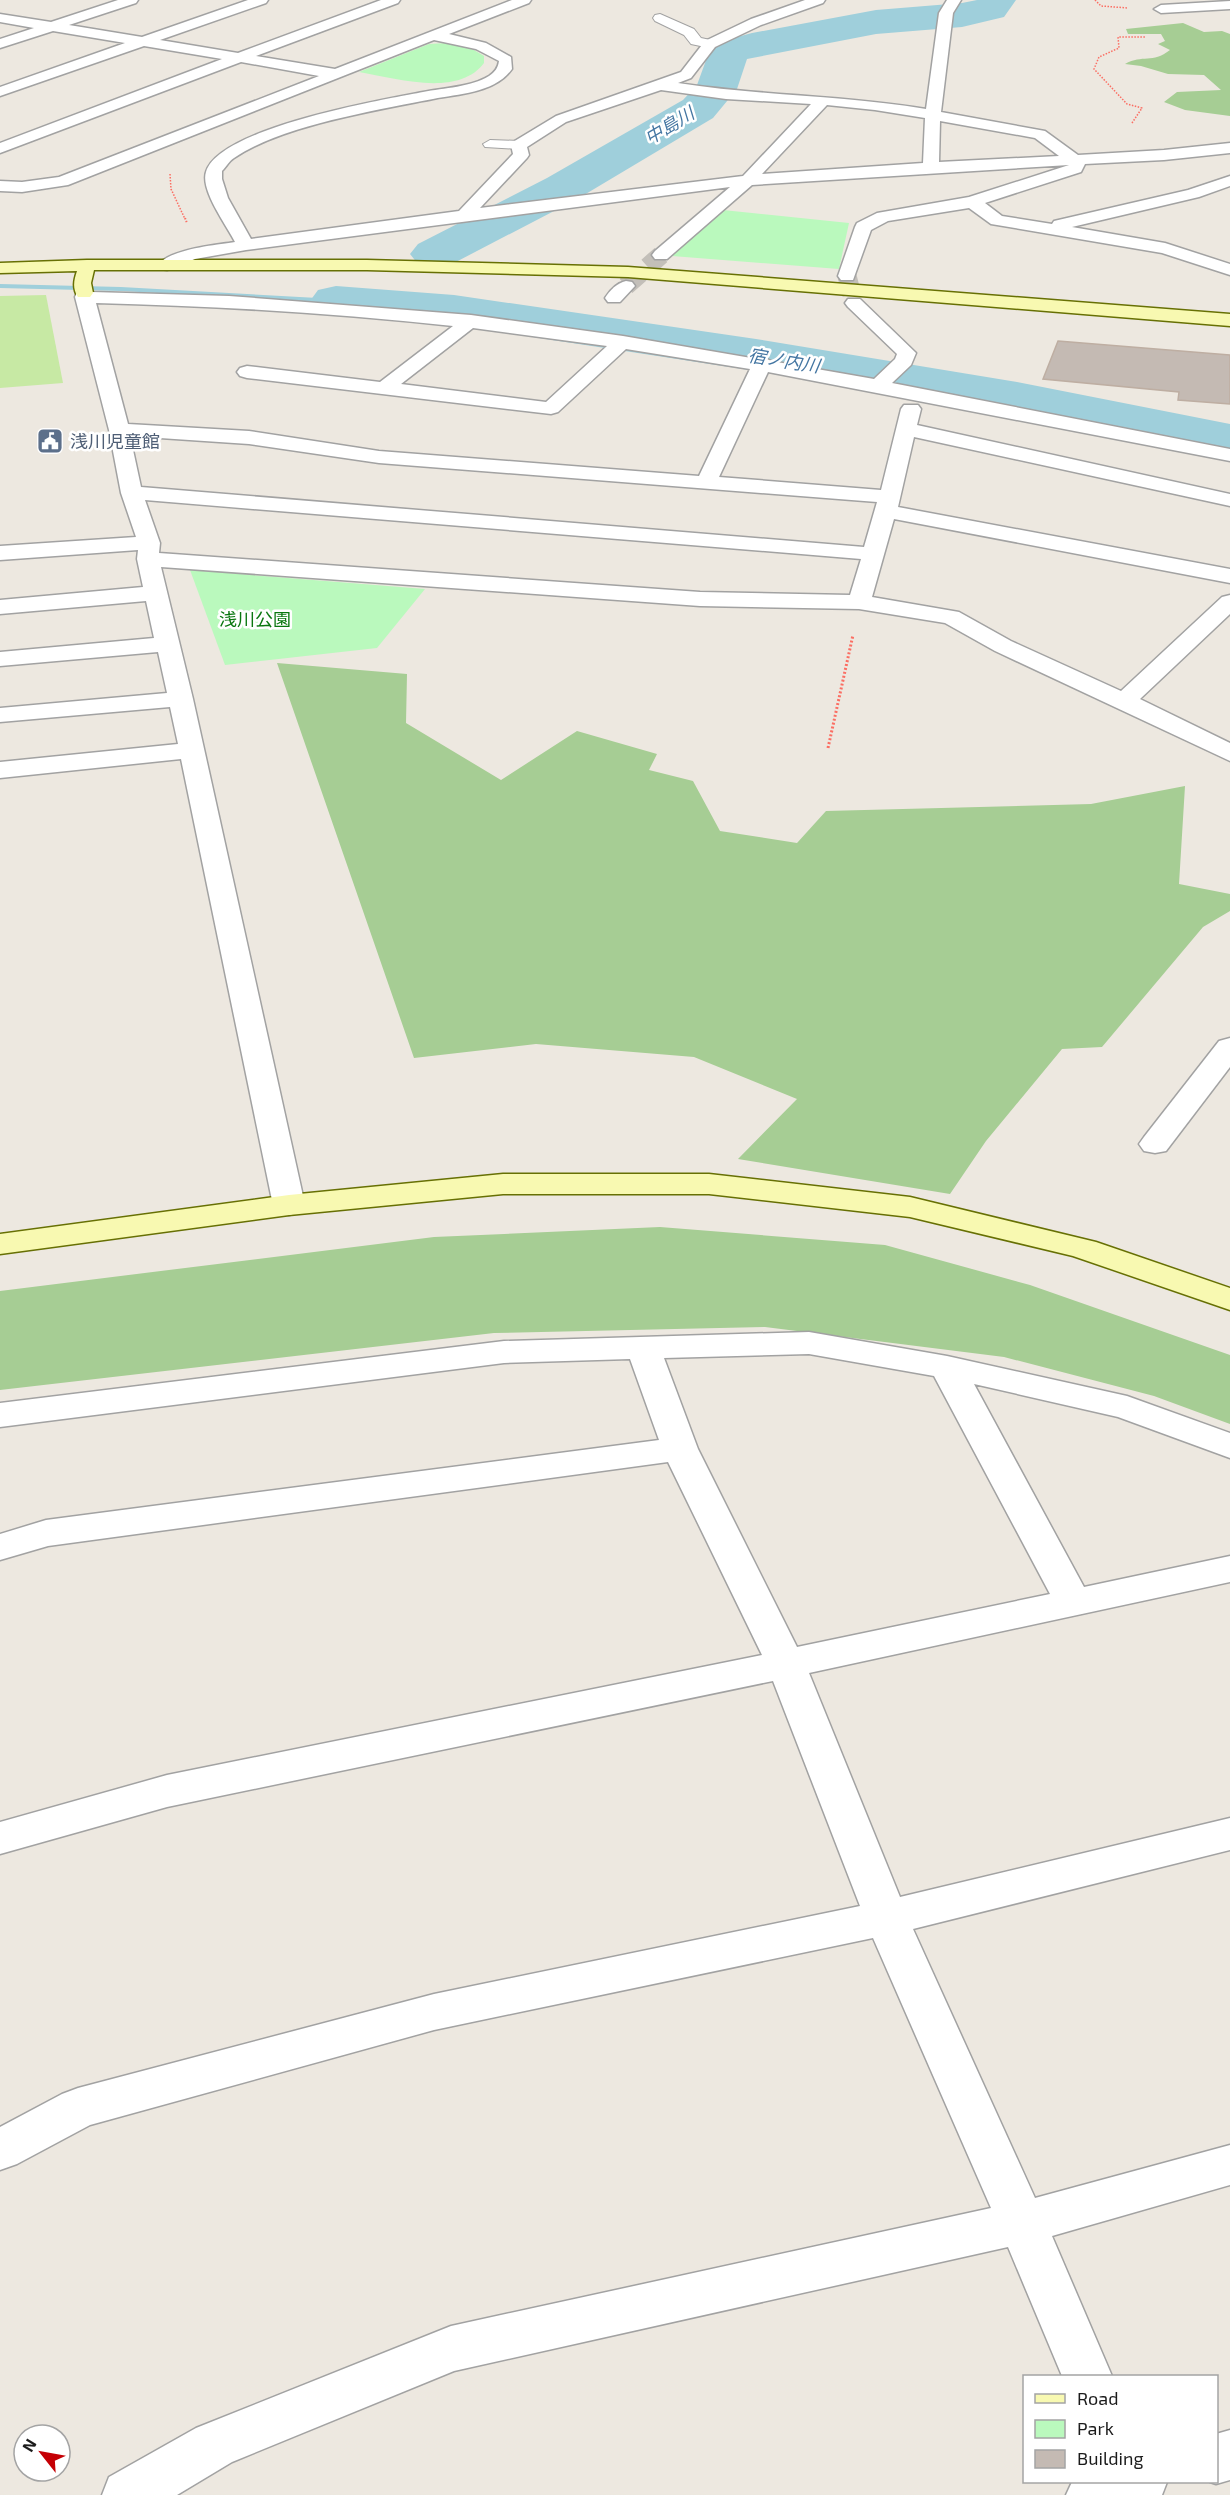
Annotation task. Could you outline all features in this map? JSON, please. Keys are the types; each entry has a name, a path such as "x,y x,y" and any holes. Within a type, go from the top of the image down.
{"street":[{"path":"0,44 131,0"},
{"path":"0,93 261,0"},
{"path":"0,148 393,0"},
{"path":"0,186 22,187 62,182 524,0"},
{"path":"464,215 521,155 519,145 561,119 686,75 710,44 756,22 818,0"},
{"path":"931,167 933,115 945,17 954,0"},
{"path":"1161,9 1207,4 1230,5"},
{"path":"0,18 336,74"},
{"path":"246,245 212,184 214,169 227,155 250,143 306,122 480,85 496,78 505,69 506,60 496,51 472,43 433,36"},
{"path":"660,85 726,95 823,100 933,115 1040,134 1075,160 1077,165 1075,169 972,202 883,217 863,227 847,276"},
{"path":"661,255 748,180 823,100"},
{"path":"166,265 190,255 246,245 748,180 931,167 1164,155 1230,148"},
{"path":"1045,228 1193,194 1230,182"},
{"path":"972,202 997,220 1165,248 1230,270"},
{"path":"87,265 83,291 148,551 288,1205"},
{"path":"0,268 87,265 368,265 628,272 1230,320"},
{"path":"83,291 337,308 471,321 622,342 882,382 915,393 1230,455"},
{"path":"854,303 907,353 904,362 882,382"},
{"path":"386,387 471,321"},
{"path":"247,372 551,408 622,342"},
{"path":"705,484 763,363"},
{"path":"859,602 875,554 915,393"},
{"path":"119,430 156,429 312,446 379,458 705,484 888,504 1230,576"},
{"path":"906,429 1230,500"},
{"path":"132,493 875,554"},
{"path":"0,554 148,551 700,599 859,602 951,617 1003,646 1124,701 1230,753"},
{"path":"0,607 156,593"},
{"path":"1124,701 1230,602"},
{"path":"0,659 167,644"},
{"path":"0,715 181,699"},
{"path":"0,770 192,750"},
{"path":"1155,1144 1230,1047"},
{"path":"0,1244 288,1205 503,1184 709,1184 910,1208 1084,1249 1230,1300"},
{"path":"0,1415 504,1352 809,1343 947,1367 1126,1408 1230,1446"},
{"path":"643,1347 680,1449 786,1665 886,1918 1022,2223 1087,2375"},
{"path":"947,1367 1074,1603"},
{"path":"0,1547 46,1533 680,1449"},
{"path":"0,1838 166,1791 786,1665 1230,1569"},
{"path":"0,2150 78,2108 423,2015 886,1918 1230,1834"},
{"path":"128,2495 214,2445 451,2349 1022,2223 1230,2166"}],"lane":[{"path":"660,18 689,32 696,41 710,44"},
{"path":"490,144 519,145"}],"path":[{"path":"1152,37 1118,37 1119,48 1099,57 1094,69 1127,104 1142,108 1131,123 1164,155"},
{"path":"828,748 859,602"}],"green space":[{"path":"1183,23 1204,32 1222,31 1230,34 1230,116 1185,110 1164,102 1177,92 1221,90 1204,75 1168,74 1125,64 1158,57 1170,50 1158,44 1165,41 1161,34 1128,34 1126,29"},
{"path":"447,43 474,50 484,56 484,63 473,74 443,83 408,81 359,72 429,44"},
{"path":"723,210 849,223 839,269 672,256"},
{"path":"46,295 63,383 0,388 0,296"},
{"name":"浅川公園","path":"190,570 425,589 377,648 225,665"},
{"path":"277,663 407,674 406,723 501,780 577,731 657,754 649,770 693,781 720,831 797,843 826,811 1091,804 1185,786 1179,884 1230,894 1230,911 1203,927 1102,1047 1062,1049 986,1141 950,1194 738,1159 797,1099 694,1057 536,1044 414,1058"},
{"path":"660,1227 885,1245 1030,1285 1230,1355 1230,1424 1154,1396 1004,1357 765,1327 494,1333 0,1390 0,1291 434,1237"}],"building":[{"path":"1058,341 1230,355 1230,404 1178,400 1179,392 1043,379"}],"waterway":[{"name":"中島川","path":"435,254 563,188 698,109 716,89 729,52 752,45 876,22 962,15 990,9 997,0"},
{"path":"0,286 121,289 336,301"},
{"name":"宿ノ内川","path":"336,301 454,310 756,355 1017,399 1230,441"}],"tunnel":[{"path":"626,286 661,255"},
{"path":"847,276 854,303"}],"place":[{"name":"浅川児童館","path":"50,441"}]}
